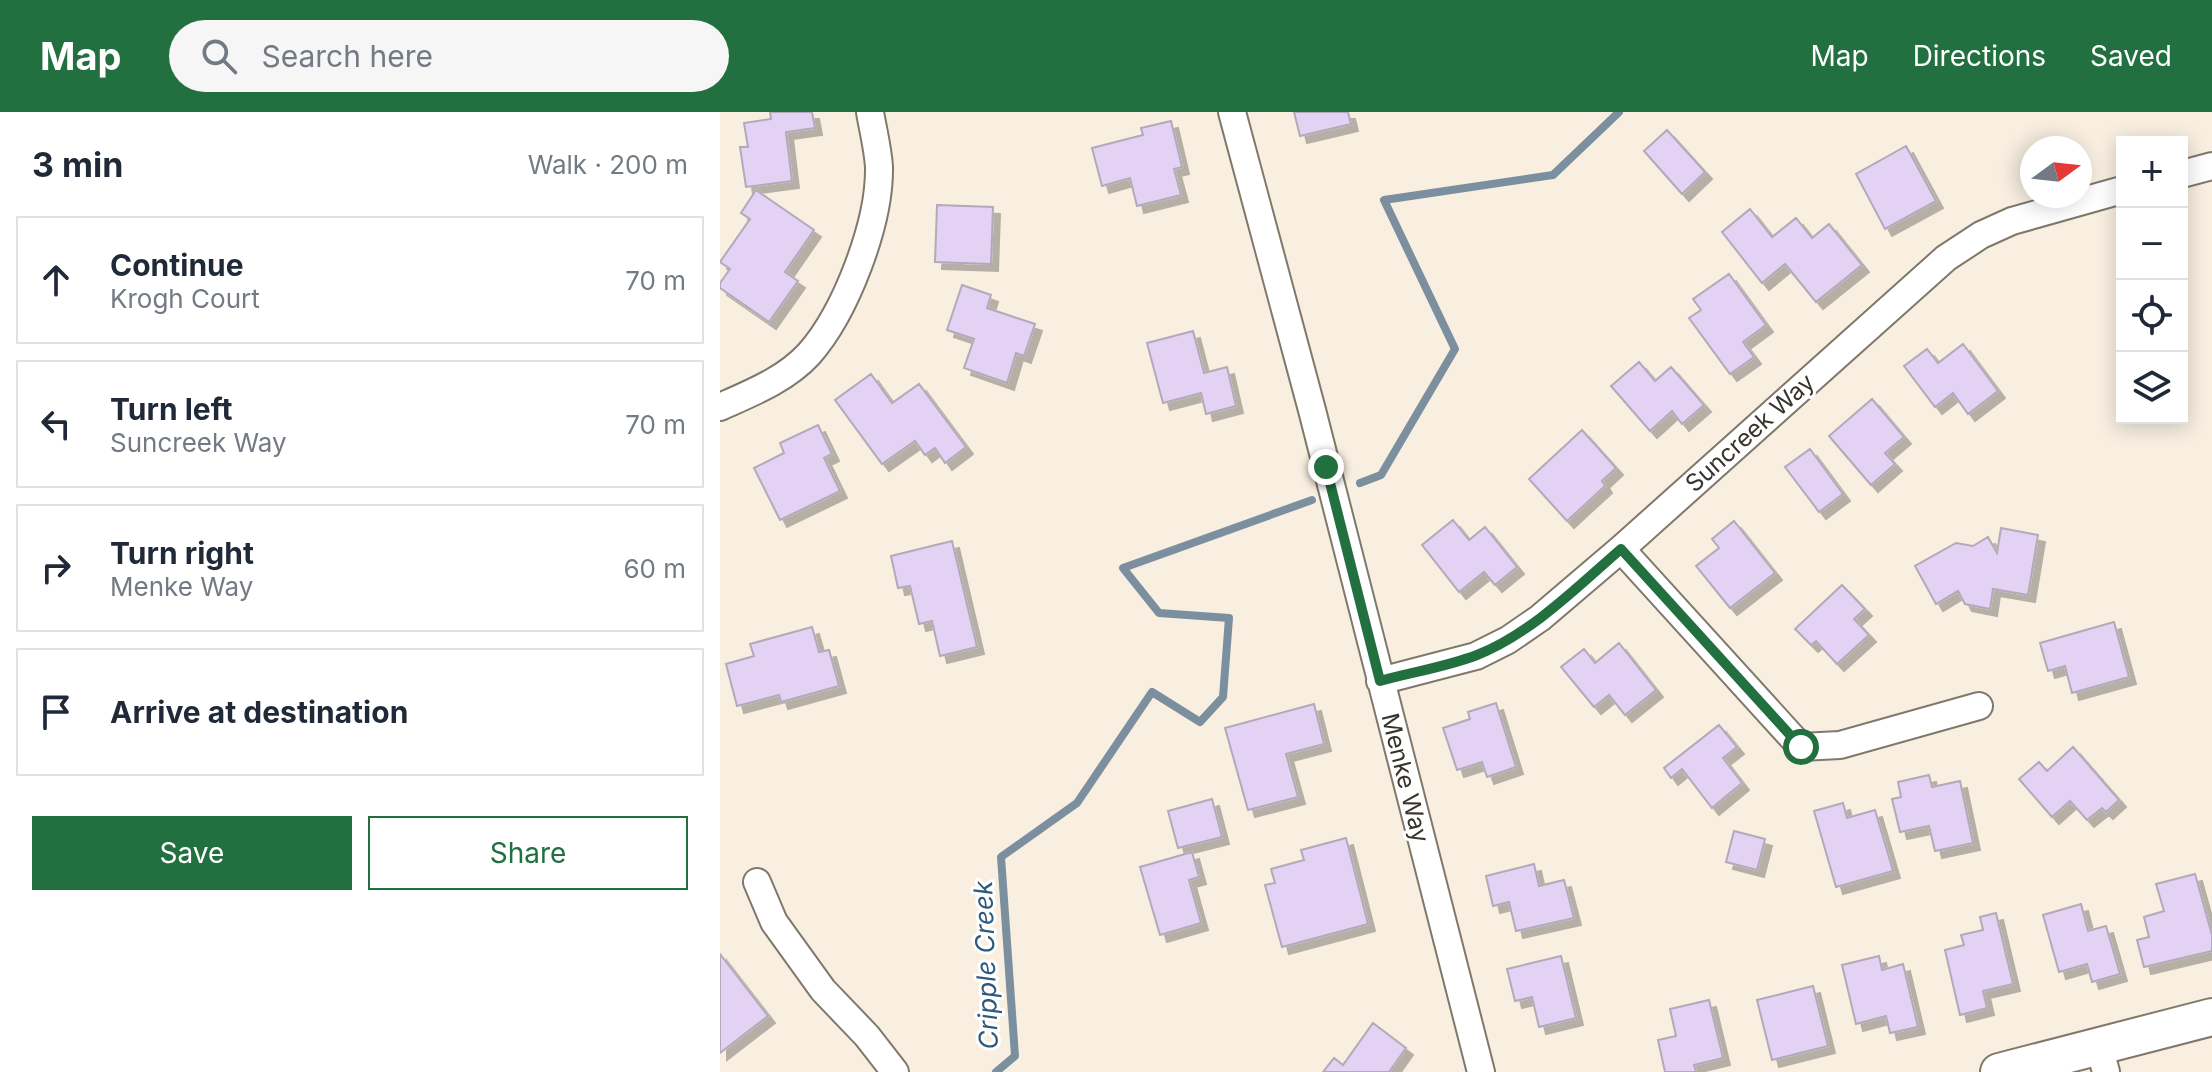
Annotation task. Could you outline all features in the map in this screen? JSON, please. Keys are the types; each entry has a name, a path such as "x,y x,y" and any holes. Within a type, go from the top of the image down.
{"street":[{"path":"720,407 772,383 808,355 848,293 875,201 879,167 870,112"},
{"name":"Menke Way","path":"1232,112 1312,410 1481,1072"},
{"path":"2188,172 2212,166"},
{"name":"Suncreek Way","path":"1380,681 1476,656 1508,640 1540,618 1946,258 1981,235 2012,221 2116,192"},
{"path":"1621,549 1801,747 1840,745 1979,706"},
{"path":"757,882 774,922 823,990 867,1036 895,1072"},
{"path":"1999,1072 2103,1059 2212,1017"}],"building":[{"path":"770,112 812,112 815,128 786,132 792,181 746,187 740,147 748,147 744,123 771,119"},
{"path":"1294,112 1348,112 1351,124 1300,136"},
{"path":"1171,121 1182,167 1174,169 1181,195 1137,206 1130,178 1102,186 1092,148 1143,135 1141,128"},
{"path":"1667,130 1705,172 1682,194 1644,151"},
{"path":"1906,146 1936,201 1885,229 1856,174"},
{"path":"756,190 814,230 785,272 798,281 769,322 720,288 730,269 720,262 750,219 741,213"},
{"path":"937,205 993,207 991,264 935,262"},
{"path":"1750,209 1772,237 1796,218 1812,238 1829,224 1862,265 1816,302 1785,264 1762,283 1722,232"},
{"path":"1729,274 1766,325 1743,342 1754,357 1730,374 1689,318 1701,310 1693,299"},
{"path":"962,285 991,295 987,308 1035,324 1024,356 1016,353 1007,383 964,368 974,339 947,330"},
{"path":"1193,331 1204,373 1227,367 1236,406 1206,414 1201,393 1163,403 1147,343"},
{"path":"1963,344 1998,391 1968,414 1953,393 1935,407 1904,366 1927,349 1938,363"},
{"path":"1639,362 1655,381 1671,367 1704,405 1682,424 1672,411 1650,431 1611,386"},
{"path":"871,374 892,403 919,384 966,447 945,463 935,448 925,455 915,441 882,464 835,400"},
{"path":"1872,399 1904,437 1885,453 1895,464 1871,485 1829,436"},
{"path":"818,425 832,454 824,458 840,491 780,520 754,468 784,453 780,443"},
{"path":"1582,430 1616,468 1602,481 1605,486 1567,521 1529,479"},
{"path":"1810,449 1843,494 1819,512 1785,467"},
{"path":"1453,520 1469,540 1485,527 1517,567 1495,585 1484,572 1459,592 1422,545"},
{"path":"1734,521 1775,573 1730,608 1696,566 1719,548 1712,539"},
{"path":"2001,528 2038,535 2028,595 1993,589 1990,609 1965,604 1958,591 1936,604 1915,566 1956,543 1973,546 1988,537 1997,553"},
{"path":"952,541 977,647 940,656 932,621 919,624 910,586 898,588 891,556"},
{"path":"1842,585 1865,609 1854,619 1869,635 1837,664 1816,641 1811,645 1795,629"},
{"path":"2114,622 2129,677 2072,693 2065,666 2048,671 2040,643"},
{"path":"812,627 819,652 829,650 839,686 781,702 779,695 737,706 726,664 754,656 750,644"},
{"path":"1619,643 1656,690 1625,715 1609,695 1594,707 1561,667 1584,649 1595,663"},
{"path":"1496,703 1516,767 1487,777 1482,762 1457,770 1443,728 1470,719 1468,712"},
{"path":"1314,704 1324,744 1286,754 1298,797 1248,810 1225,728"},
{"path":"1719,725 1737,747 1723,758 1742,783 1712,808 1682,769 1671,778 1664,768"},
{"path":"2073,747 2119,800 2106,812 2102,808 2087,820 2070,801 2052,817 2019,779 2039,762 2047,771"},
{"path":"1929,775 1932,787 1960,781 1973,843 1935,851 1929,826 1900,832 1892,799 1901,797 1898,782"},
{"path":"1212,799 1222,837 1178,848 1168,811"},
{"path":"1843,803 1847,818 1875,810 1893,871 1836,887 1814,811"},
{"path":"1734,831 1765,839 1757,870 1726,862"},
{"path":"1346,838 1368,924 1282,947 1265,885 1275,883 1271,869 1304,860 1301,850"},
{"path":"1192,852 1199,877 1189,880 1201,923 1160,935 1140,867"},
{"path":"1534,864 1539,886 1564,880 1574,918 1516,931 1509,902 1493,906 1486,876"},
{"path":"2195,874 2212,935 2212,951 2144,967 2137,940 2149,937 2144,917 2164,911 2156,884"},
{"path":"2081,904 2088,931 2106,926 2120,974 2092,982 2087,964 2059,972 2043,915"},
{"path":"1996,913 2013,984 1983,991 1987,1008 1960,1015 1945,950 1964,945 1961,935 1983,930 1980,917"},
{"path":"720,954 768,1016 720,1053"},
{"path":"1561,956 1576,1018 1539,1027 1532,997 1515,1001 1507,969"},
{"path":"1879,956 1882,970 1903,964 1918,1027 1890,1033 1886,1016 1856,1024 1842,965"},
{"path":"1813,986 1828,1046 1772,1060 1757,1000"},
{"path":"1709,1000 1723,1058 1694,1065 1696,1072 1665,1072 1658,1040 1676,1036 1670,1009"},
{"path":"1373,1023 1406,1048 1389,1072 1323,1072 1334,1058 1343,1065"}],"waterway":[{"name":"Cripple Creek","path":"1360,483 1381,475 1455,349 1384,200 1553,175 1619,112"},
{"name":"Cripple Creek","path":"996,1072 1015,1056 1001,857 1077,803 1152,692 1200,722 1223,697 1229,618 1159,613 1123,568 1312,500"}],"route":[{"path":"1326,467 1380,681 1476,656 1508,640 1540,618 1621,549 1801,747"}]}
